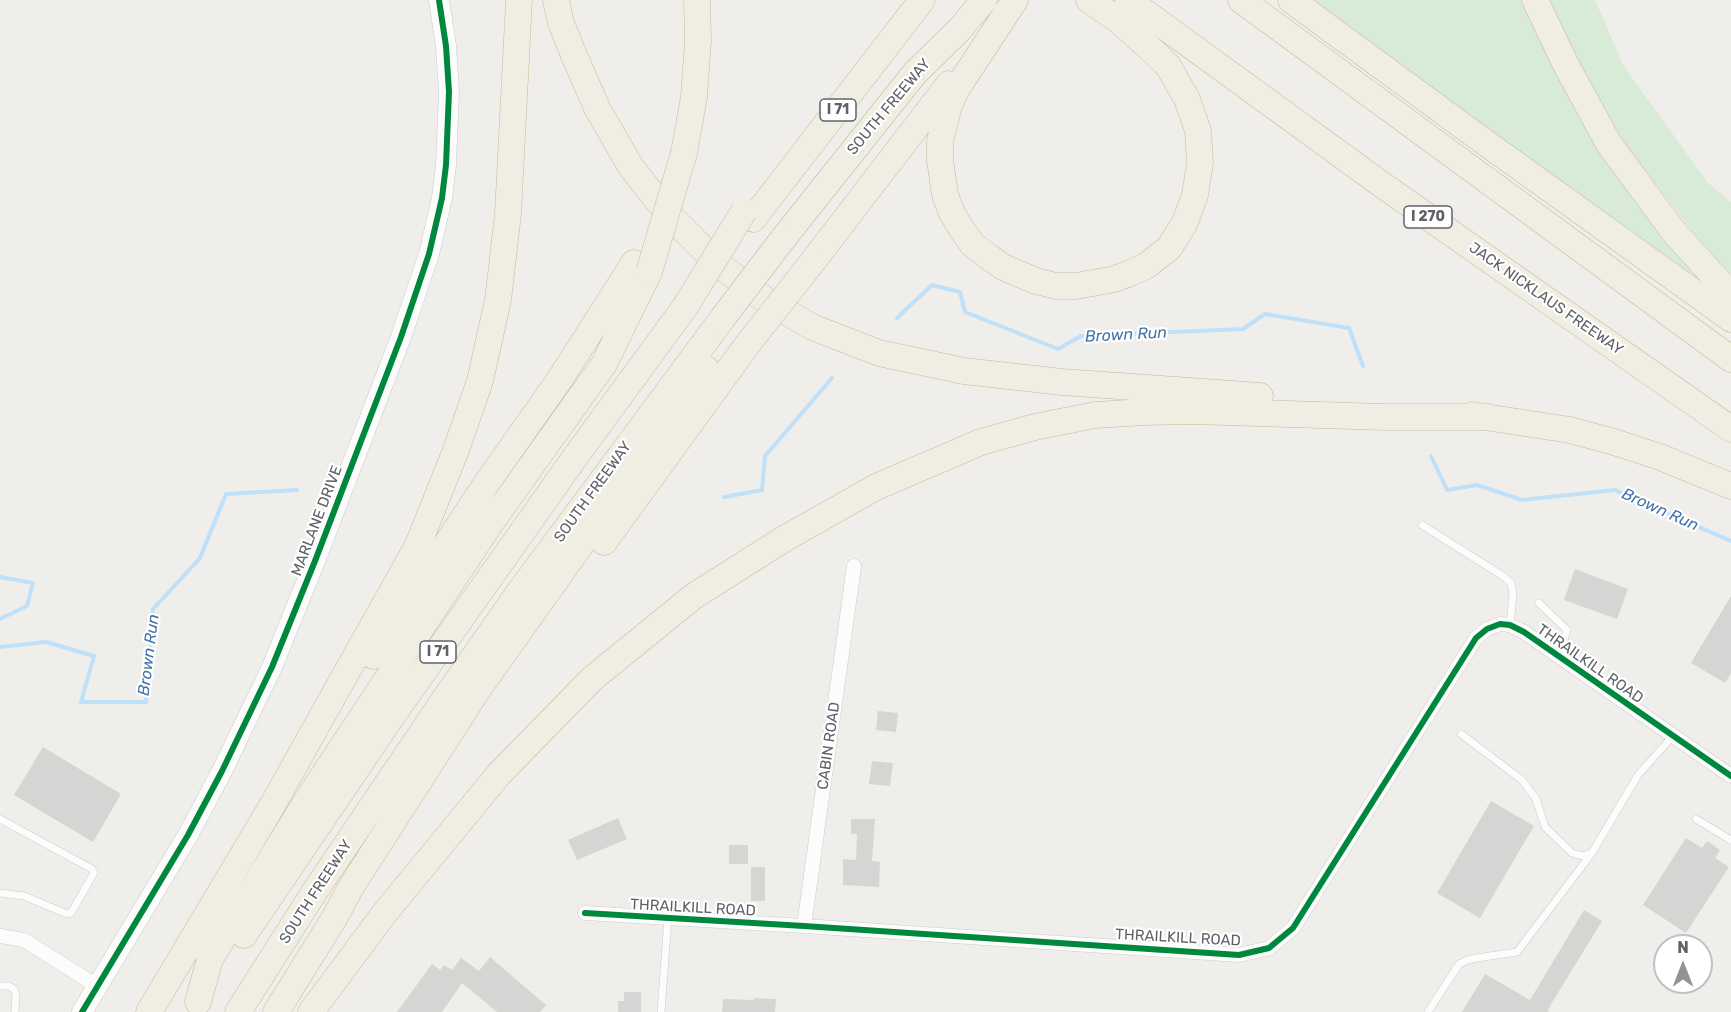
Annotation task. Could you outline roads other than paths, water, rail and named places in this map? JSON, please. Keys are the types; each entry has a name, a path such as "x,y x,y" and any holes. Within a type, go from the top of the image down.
{"highway":[{"path":"149,1012 269,811 418,545 456,450 480,381 498,300 508,214 519,0"},
{"path":"556,0 561,24 597,108 632,167 668,214 732,275 758,295 812,327 879,353 964,371 1062,382 1385,405 1488,417 1570,430 1660,457 1731,486"},
{"path":"195,1007 210,958 309,797 490,524 604,364 684,153 694,97 698,41 697,0"},
{"path":"749,215 901,0"},
{"name":"I 71","path":"195,1007 395,712 749,215 922,0"},
{"name":"SOUTH FREEWAY","path":"238,1012 315,891 474,656 594,490 735,330 798,250 915,73 984,0"},
{"path":"1014,0 958,87 949,105 940,141 945,195 952,213 973,244 1003,267 1036,281 1056,286 1076,286 1114,279 1130,273 1146,266 1169,248 1184,224 1190,209 1195,195 1200,163 1193,116 1187,99 1168,66 1118,20 1089,0"},
{"path":"276,1012 335,917 347,904 553,612 735,330 798,250 1014,0"},
{"name":"JACK NICKLAUS FREEWAY","path":"1128,0 1381,184 1731,429"},
{"path":"1241,0 1731,359"},
{"path":"1291,0 1731,320"},
{"path":"1535,0 1566,65 1609,144 1674,232 1731,295"},
{"path":"269,811 486,484 641,268"},
{"path":"311,1012 384,914 498,774 593,678 694,596 784,539 876,487 981,442 1035,427 1095,415 1194,411 1384,417 1488,417"}],"street":[{"name":"MARLANE DRIVE","path":"82,1012 188,835 272,667 315,561 421,278 442,198 448,140 448,68 439,0"},
{"name":"CABIN ROAD","path":"804,926 854,567"},
{"name":"THRAILKILL ROAD","path":"585,913 1239,955 1269,948 1293,928 1476,638 1487,629 1500,624 1510,625 1524,632 1731,776"},
{"path":"0,936 24,940 98,986"}],"lane":[{"path":"1422,525 1511,583 1513,594 1510,625"},
{"path":"1539,603 1568,630 1559,656"},
{"path":"1461,734 1522,780 1536,799 1545,827 1572,853 1581,856 1592,853"},
{"path":"1428,1012 1459,964 1470,958 1517,952 1592,853 1638,775 1673,736"},
{"path":"0,819 94,873 71,913 67,914 24,896 0,893"},
{"path":"1696,819 1731,840"},
{"path":"661,1012 668,918"},
{"path":"0,986 9,986 14,989 15,1012"}],"waterway":[{"name":"Brown Run","path":"897,318 932,285 960,292 965,312 1058,349 1081,336 1243,329 1265,314 1349,328 1363,366"},
{"name":"Brown Run","path":"724,497 762,490 765,456 832,378"},
{"name":"Brown Run","path":"1431,456 1447,490 1477,485 1522,500 1615,490 1731,541"},
{"name":"Brown Run","path":"0,647 46,642 94,656 81,702 146,702 153,609 200,558 226,494 297,490"},
{"name":"Brown Run","path":"0,577 33,583 27,606 0,619"}]}
